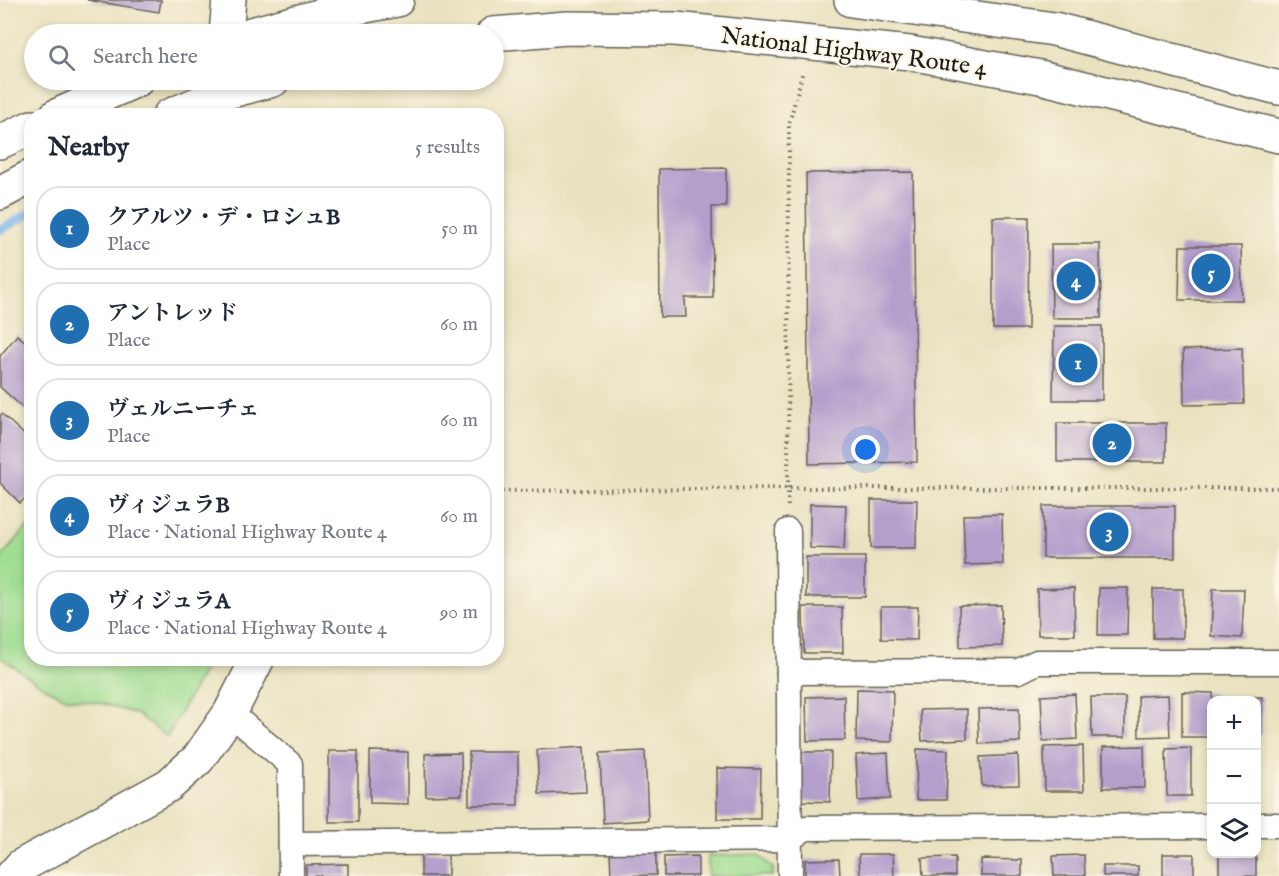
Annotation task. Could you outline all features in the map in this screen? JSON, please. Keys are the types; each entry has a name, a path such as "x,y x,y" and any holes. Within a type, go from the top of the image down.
{"main road":[{"path":"227,24 229,0"},
{"path":"287,24 338,10 397,0"},
{"name":"National Highway Route 4","path":"851,0 1054,29 1279,88"},
{"name":"National Highway Route 4","path":"504,33 567,28 675,29 910,53 1040,77 1279,136"},
{"path":"74,108 114,90"},
{"path":"190,108 241,90"},
{"path":"0,142 24,131"},
{"path":"0,193 24,180"},
{"path":"12,876 21,866 169,785 198,759 230,713 254,666"}],"street":[{"path":"788,531 790,876"},
{"path":"789,672 1019,671 1037,662 1279,662"},
{"path":"230,713 290,764 291,876"},
{"path":"1261,825 1279,825"},
{"path":"291,844 790,840 805,828 1207,826"}],"path":[{"path":"788,531 789,124 811,43"},
{"path":"504,491 788,488 1279,489"}],"green space":[{"path":"24,531 24,666 206,666 167,737 136,714 100,703 66,698 45,688 0,657 0,558"},
{"path":"758,854 773,868 773,876 708,876 708,856"}],"building":[{"path":"87,0 161,0 159,12"},
{"path":"726,168 726,207 712,207 713,298 685,298 686,317 660,317 659,169"},
{"path":"913,172 917,462 809,464 806,173"},
{"path":"993,217 1029,217 1028,329 993,329"},
{"path":"1051,244 1100,244 1101,318 1052,318"},
{"path":"1180,246 1241,246 1242,300 1179,300"},
{"path":"1054,326 1102,326 1102,400 1053,400"},
{"path":"17,335 24,341 24,409 0,387 0,356"},
{"path":"1242,348 1244,404 1184,405 1183,350"},
{"path":"2,414 24,435 24,499 20,503 0,483 0,416"},
{"path":"1057,423 1166,423 1166,462 1057,462"},
{"path":"871,500 917,500 916,548 871,548"},
{"path":"810,504 846,505 844,549 810,548"},
{"path":"1043,506 1175,506 1175,558 1043,558"},
{"path":"1002,514 1003,564 965,565 963,515"},
{"path":"806,557 865,557 865,597 806,597"},
{"path":"1074,588 1075,635 1038,635 1037,589"},
{"path":"1099,588 1128,588 1127,635 1098,635"},
{"path":"1153,589 1183,589 1183,638 1153,638"},
{"path":"1213,589 1244,589 1242,638 1211,636"},
{"path":"1001,605 1002,646 960,647 959,606"},
{"path":"803,607 842,607 843,653 804,653"},
{"path":"881,607 918,607 917,640 881,639"},
{"path":"857,689 893,690 892,742 856,741"},
{"path":"1182,692 1213,693 1213,696 1207,696 1207,737 1182,737"},
{"path":"1075,694 1077,739 1043,741 1041,696"},
{"path":"1168,695 1170,736 1139,737 1138,696"},
{"path":"844,696 845,740 807,741 806,697"},
{"path":"1091,697 1125,697 1125,737 1092,737"},
{"path":"1019,708 1020,742 979,744 978,709"},
{"path":"967,709 967,739 922,741 920,710"},
{"path":"1083,746 1084,791 1045,791 1044,747"},
{"path":"1144,746 1145,788 1103,788 1103,747"},
{"path":"584,747 586,792 539,794 537,750"},
{"path":"1191,748 1191,796 1167,796 1166,749"},
{"path":"917,749 948,750 946,800 916,800"},
{"path":"329,751 358,751 358,822 329,822"},
{"path":"370,751 408,752 408,804 370,803"},
{"path":"645,751 648,820 603,823 600,753"},
{"path":"469,752 518,752 518,805 469,805"},
{"path":"802,752 831,752 830,802 802,801"},
{"path":"461,753 462,795 426,796 425,754"},
{"path":"888,753 890,799 858,801 856,755"},
{"path":"1018,755 1019,785 982,786 980,757"},
{"path":"717,768 761,769 760,819 717,819"},
{"path":"656,850 656,875 611,876 610,852"},
{"path":"421,853 448,853 448,876 421,876"},
{"path":"859,854 893,854 894,876 860,876"},
{"path":"1163,854 1194,854 1194,876 1163,876"},
{"path":"1084,855 1085,876 1054,876 1053,856"},
{"path":"698,856 698,876 664,876 664,857"},
{"path":"955,857 955,876 923,876 922,858"},
{"path":"1219,858 1256,858 1256,876 1219,876"},
{"path":"839,859 840,876 805,876 805,860"},
{"path":"981,859 1022,860 1022,876 981,876"},
{"path":"348,864 348,876 306,876 306,865"},
{"path":"1103,866 1138,866 1138,876 1103,876"}],"waterway":[{"path":"0,230 24,216"}],"place":[{"name":"ヴィジュラA","path":"1211,273"},
{"name":"ヴィジュラB","path":"1076,281"},
{"name":"クアルツ・デ・ロシュB","path":"1078,363"},
{"name":"アントレッド","path":"1112,443"},
{"name":"ヴェルニーチェ","path":"1109,532"}]}
